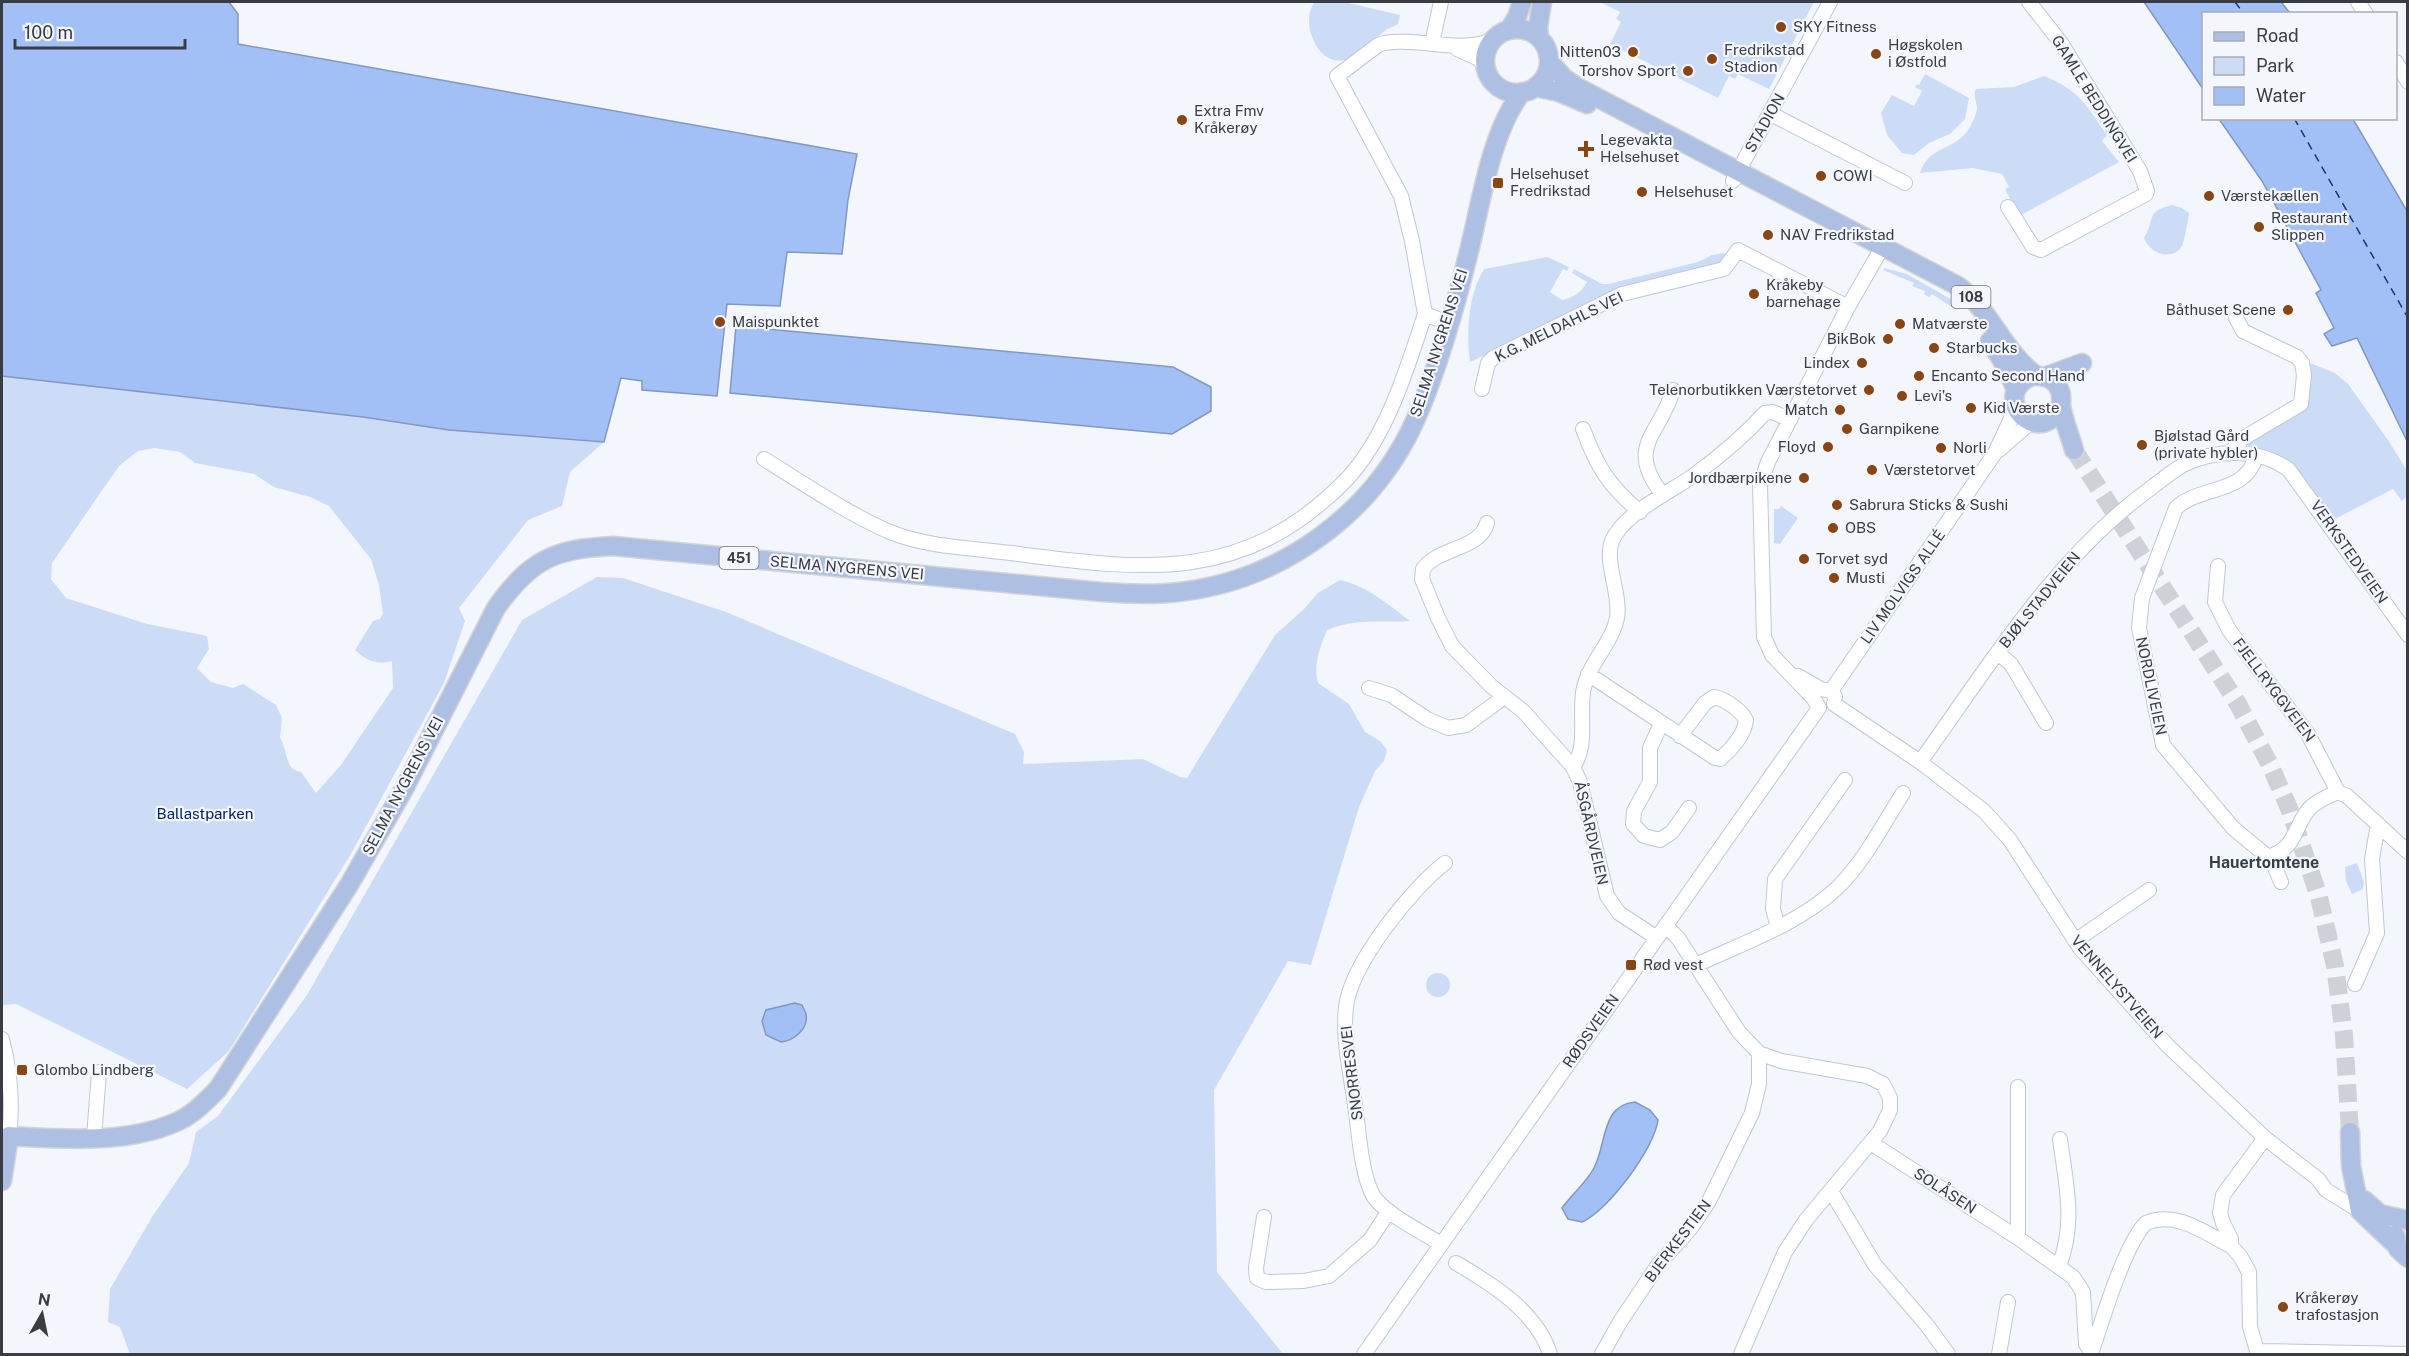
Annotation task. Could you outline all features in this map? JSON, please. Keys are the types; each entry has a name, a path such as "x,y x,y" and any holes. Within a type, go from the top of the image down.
{"main road":[{"path":"1497,85 1489,76 1485,65 1486,52 1493,40 1509,30 1522,2"},
{"name":"108","path":"1542,2 1539,38 1548,53 1549,61 1564,78 1736,176"},
{"path":"1509,30 1525,30 1539,38"},
{"path":"1528,89 1545,75 1549,61"},
{"name":"108","path":"1497,85 1508,92 1528,89 1574,97 1736,176 1880,251 1964,290 1985,314 2018,361 2040,376 2054,382 2061,398 2073,450 2036,423 2024,419 2006,367 1966,305 1956,296 1880,251"},
{"name":"SELMA NYGRENS VEI","path":"1497,85 1499,134"},
{"name":"SELMA NYGRENS VEI","path":"9,1136 131,1136 176,1123 200,1108 218,1089 349,885 405,789 496,608 512,585 532,567 548,557 582,547 614,546 1102,592 1169,593 1217,586 1275,566 1304,549 1335,527 1365,498 1393,461 1417,415 1468,257 1499,134 1515,101 1528,89"},
{"path":"2016,399 2022,382 2082,363 2061,398 2054,417 2036,423"},
{"path":"2350,1132 2351,1166 2360,1210 2404,1255"},
{"path":"2,1181 9,1136"},
{"path":"2355,1187 2367,1203 2380,1214 2407,1220 2396,1233 2404,1255"}],"street":[{"path":"1432,44 1441,2"},
{"name":"STADION","path":"1736,176 1830,2"},
{"name":"GAMLE BEDDINGVEI","path":"2008,207 2033,247 2041,250 2146,194 2147,190 2140,171 2061,43 2032,6 2017,2"},
{"path":"764,459 882,528 928,543 1132,567 1203,561 1235,553 1287,529 1346,480 1381,428 1403,377 1425,314 1404,203 1397,185 1338,76 1378,45 1393,42 1452,47 1472,46 1493,40"},
{"path":"1452,47 1478,58 1485,65"},
{"path":"2397,64 2408,82"},
{"path":"1771,114 1905,183"},
{"name":"K.G. MELDAHLS VEI","path":"1482,389 1488,363 1493,358 1622,294 1724,269 1738,250 1848,307"},
{"path":"1790,420 1848,307 1880,251"},
{"path":"1425,314 1448,323"},
{"path":"2232,452 2242,439 2293,411 2301,404 2304,395 2302,363 2297,357 2242,331 2236,318"},
{"path":"1663,495 1648,470 1647,445 1653,428 1668,404 1673,390"},
{"name":"LIV MOLVIGS ALLÉ","path":"1824,698 1995,453 2016,399"},
{"name":"ÅSGÅRDVEIEN","path":"1759,1053 1739,1032 1678,938 1619,913 1607,896 1580,782 1573,767 1580,756 1582,699 1588,674 1612,631 1617,617 1617,596 1610,556 1612,541 1618,532 1640,512 1715,459 1765,413 1773,412 1790,420"},
{"name":"VENNELYSTVEIEN","path":"1790,420 1764,472 1760,495 1764,638 1772,655 1788,671 1920,762 2000,826 2075,941 2167,1045 2265,1138 2318,1179 2326,1190 2360,1210"},
{"name":"LIV MOLVIGS ALLÉ","path":"1995,453 2036,423"},
{"path":"1583,429 1594,458 1606,478 1640,512"},
{"name":"BJØLSTADVEIEN","path":"1920,762 1998,653 2058,575 2125,507 2183,465 2208,456 2232,452 2256,456 2279,463 2289,470"},
{"name":"NORDLIVEIEN","path":"2256,456 2248,473 2235,483 2219,491 2182,502 2176,508 2142,597 2139,628 2163,745 2233,828 2268,857 2281,882"},
{"name":"VERKSTEDVEIEN","path":"2289,470 2408,635"},
{"path":"1487,523 1479,538 1430,561 1422,574 1438,618 1452,646 1472,669 1523,711 1573,767"},
{"name":"FJELLRYGGVEIEN","path":"2218,566 2215,602 2229,630 2308,734 2338,792 2347,796 2408,852"},
{"path":"1998,653 2012,664 2046,723"},
{"path":"1588,674 1661,724 1710,756 1720,759 1744,730 1746,720 1742,714 1722,699 1714,697 1705,703 1680,736"},
{"path":"1369,688 1391,695 1427,719 1449,728 1466,725 1504,697"},
{"name":"RØDSVEIEN","path":"1364,1354 1824,698"},
{"path":"1661,724 1650,748 1650,782 1634,811 1633,824 1644,836 1660,840 1672,832 1689,808"},
{"path":"1778,927 1773,909 1775,879 1845,780"},
{"path":"2268,857 2280,853 2289,846 2310,808 2338,792"},
{"path":"1696,964 1778,927 1801,914 1838,887 1853,870 1903,793"},
{"path":"2355,984 2377,933 2372,859 2378,824"},
{"name":"SNORRESVEI","path":"1441,1244 1389,1211 1374,1196 1366,1170 1348,1047 1346,1009 1349,989 1394,915 1430,875 1445,863"},
{"path":"2075,941 2149,890"},
{"path":"2,1039 12,1115 9,1136"},
{"path":"1741,1354 1785,1252 1806,1220 1871,1143 1890,1110 1888,1093 1882,1084 1867,1076 1780,1061 1759,1053"},
{"name":"BJERKESTIEN","path":"1602,1354 1653,1272 1690,1229 1709,1201 1752,1113 1759,1084 1759,1053"},
{"path":"94,1137 99,1072"},
{"path":"2018,1087 2018,1238"},
{"path":"2265,1138 2223,1195 2220,1204 2220,1213 2232,1246 2249,1272 2250,1327 2257,1353 2408,1354"},
{"path":"2059,1266 2066,1247 2069,1228 2060,1139"},
{"name":"SOLÅSEN","path":"1871,1143 2018,1238 2073,1277 2083,1292 2086,1344 2092,1354"},
{"path":"1831,1191 1875,1264 1926,1324 1948,1354"},
{"path":"1264,1217 1256,1268 1257,1278 1266,1282 1304,1281 1323,1278 1337,1270 1370,1240 1389,1211"},
{"path":"2092,1354 2113,1291 2136,1234 2146,1223 2168,1219 2182,1221 2232,1246"},
{"path":"1456,1263 1500,1289 1542,1334 1550,1354"},
{"path":"2000,1354 2008,1302"}],"green space":[{"path":"1315,2 1344,2 1400,15 1398,24 1386,30 1350,58 1339,61 1321,52 1315,43 1309,21 1310,11"},
{"name":"Fredrikstad Stadion","path":"1600,2 1814,2 1769,89 1738,74 1735,79 1729,76 1718,98 1610,44 1621,22 1616,19 1620,12"},
{"path":"1925,74 1969,98 1965,119 1950,134 1929,143 1914,155 1902,153 1887,135 1881,113 1892,95 1914,106 1922,91 1915,87 1919,85"},
{"path":"2044,76 2066,87 2081,100 2107,135 2102,141 2119,162 2019,216 2005,189 2009,187 2002,174 1973,168 1920,173 1929,157 1956,142 1968,130 1977,110 1976,89 2014,87"},
{"path":"2172,205 2189,213 2185,235 2178,251 2173,254 2161,254 2151,248 2144,238 2154,213"},
{"path":"1723,253 1727,255 1720,266 1689,275 1529,335 1470,362 1468,339 1471,302 1484,269 1547,257 1569,267 1567,271 1563,269 1550,292 1562,300 1577,294 1587,282 1572,273 1574,269 1602,284 1608,284 1698,262 1712,255"},
{"path":"1884,268 1907,274 1959,304 1952,307 1932,294 1929,297 1924,294 1925,291 1912,286 1914,283 1883,270"},
{"path":"2305,361 2335,373 2348,384 2388,440 2406,469 2407,496 2402,501 2393,489 2331,521 2293,465 2249,450 2247,439 2303,409"},
{"name":"Ballastparken","path":"2,376 363,417 449,430 604,442 570,472 562,506 528,520 459,608 465,621 444,683 351,854 229,1051 187,1089 16,1004 2,1005","holes":["154,448 180,452 195,463 254,474 274,487 310,497 329,506 371,559 379,585 383,614 380,619 373,621 355,650 372,661 381,663 392,661 393,688 341,765 316,793 301,772 289,763 280,738 282,718 276,705 243,684 233,688 211,682 197,668 209,649 207,636 147,624 66,598 51,579 52,563 119,466 138,451"]},
{"path":"1781,506 1798,518 1780,544 1774,543 1774,509 1779,509"},
{"path":"597,577 623,578 726,612 1015,734 1024,752 1023,764 1143,759 1180,777 1187,778 1275,635 1318,593 1340,580 1350,583 1377,596 1410,621 1359,622 1327,630 1317,663 1318,683 1349,704 1365,732 1380,741 1387,750 1384,761 1375,771 1359,807 1311,965 1288,961 1214,1090 1217,1272 1283,1354 130,1354 120,1327 108,1322 110,1289 152,1217 189,1163 196,1132 218,1116 307,995 522,620"},
{"path":"2357,863 2364,882 2363,889 2352,894 2346,881 2345,867"},
{"path":"1438,973 1443,974 1449,980 1449,990 1443,996 1438,997 1433,996 1427,990 1426,985 1427,980 1433,974"}],"water":[{"path":"2,2 229,2 238,14 238,44 857,154 848,200 842,254 787,252 780,306 727,304 717,396 642,390 642,381 621,378 604,442 449,430 363,417 2,376"},
{"path":"2144,2 2281,2 2289,12 2202,12 2202,88"},
{"path":"2220,120 2354,120 2407,211 2407,441 2357,338 2332,346 2324,334 2334,328 2316,293 2321,290 2262,181"},
{"path":"736,326 1173,367 1211,387 1211,411 1172,434 730,393"},
{"path":"795,1003 802,1005 806,1014 803,1029 790,1039 781,1042 766,1035 762,1021 766,1010"},
{"path":"1635,1102 1650,1110 1658,1120 1649,1146 1617,1192 1593,1216 1582,1222 1568,1219 1562,1208 1594,1168 1611,1118 1616,1110"}],"ferry route":[{"path":"2235,2 2242,12"},
{"path":"2295,120 2408,318"}],"tunnel":[{"path":"2074,450 2238,704 2270,765 2289,808 2319,897 2335,966 2344,1035 2350,1132"}],"place":[{"name":"SKY Fitness","path":"1781,27"},
{"name":"Nitten03","path":"1633,52"},
{"name":"Høgskolen i Østfold","path":"1876,54"},
{"name":"Fredrikstad Stadion","path":"1712,59"},
{"name":"Torshov Sport","path":"1688,71"},
{"name":"Extra Fmv Kråkerøy","path":"1182,120"},
{"name":"Legevakta Helsehuset","path":"1586,149"},
{"name":"COWI","path":"1821,176"},
{"name":"Helsehuset Fredrikstad","path":"1498,183"},
{"name":"Helsehuset","path":"1642,192"},
{"name":"Værstekællen","path":"2209,196"},
{"name":"Restaurant Slippen","path":"2259,227"},
{"name":"NAV Fredrikstad","path":"1768,235"},
{"name":"Kråkeby barnehage","path":"1754,294"},
{"name":"Båthuset Scene","path":"2288,310"},
{"name":"Maispunktet","path":"720,322"},
{"name":"Matværste","path":"1900,324"},
{"name":"BikBok","path":"1888,339"},
{"name":"Starbucks","path":"1934,348"},
{"name":"Lindex","path":"1862,363"},
{"name":"Encanto Second Hand","path":"1919,376"},
{"name":"Telenorbutikken Værstetorvet","path":"1869,390"},
{"name":"Levi's","path":"1902,396"},
{"name":"Kid Værste","path":"1971,408"},
{"name":"Match","path":"1840,410"},
{"name":"Garnpikene","path":"1847,429"},
{"name":"Bjølstad Gård (private hybler)","path":"2142,445"},
{"name":"Floyd","path":"1828,447"},
{"name":"Norli","path":"1941,448"},
{"name":"Værstetorvet","path":"1872,470"},
{"name":"Jordbærpikene","path":"1804,478"},
{"name":"Sabrura Sticks & Sushi","path":"1837,505"},
{"name":"OBS","path":"1833,528"},
{"name":"Torvet syd","path":"1804,559"},
{"name":"Musti","path":"1834,578"},
{"name":"Rød vest","path":"1631,965"},
{"name":"Glombo Lindberg","path":"22,1070"},
{"name":"Kråkerøy trafostasjon","path":"2283,1307"}],"district":[{"name":"Hauertomtene","path":"2264,862"}]}
